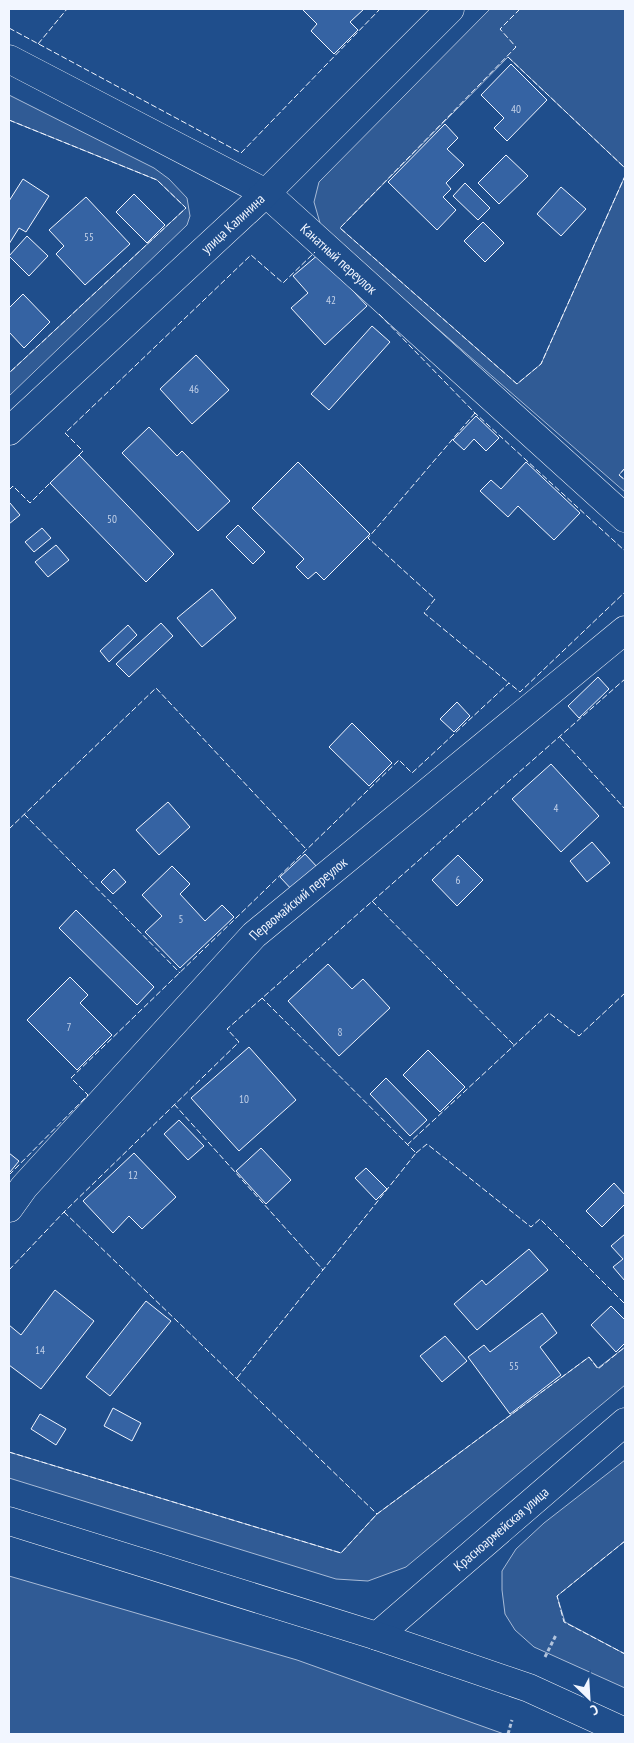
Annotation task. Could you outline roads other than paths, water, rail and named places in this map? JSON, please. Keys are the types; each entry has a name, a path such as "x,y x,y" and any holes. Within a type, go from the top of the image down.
{"main road":[{"name":"улица Калинина","path":"9,431 266,193 450,9"},
{"name":"Канатный переулок","path":"9,59 266,193 625,518"},
{"name":"Первомайский переулок","path":"9,1208 24,1187 254,936 625,630"},
{"name":"Красноармейская улица","path":"377,1636 625,1422"},
{"path":"9,1521 377,1636 530,1688 625,1732"}]}
